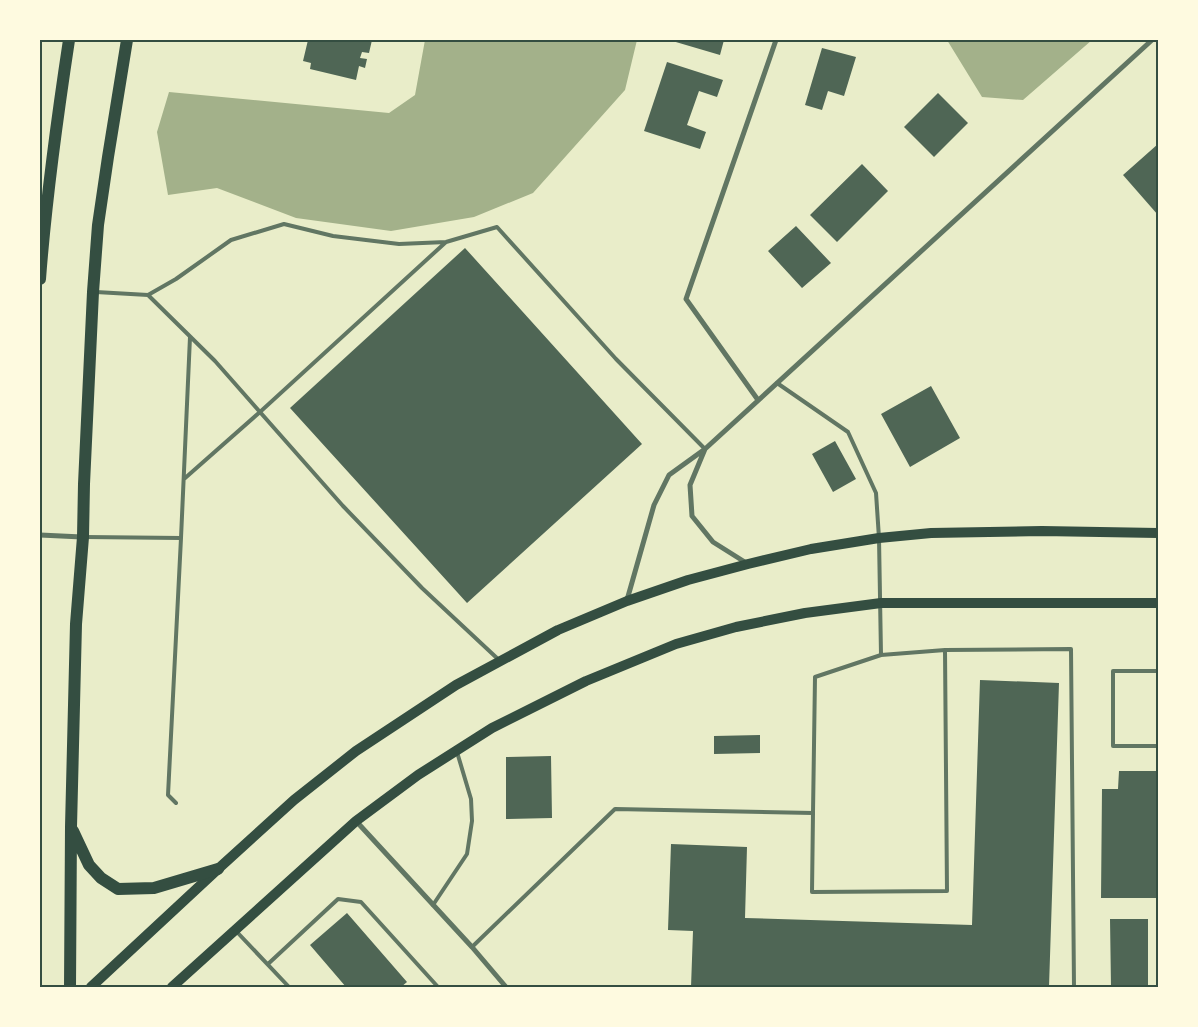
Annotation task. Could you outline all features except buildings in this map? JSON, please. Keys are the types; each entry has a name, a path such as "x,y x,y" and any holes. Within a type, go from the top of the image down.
{"main road":[{"path":"40,279 55,136 69,40"},
{"path":"70,987 71,827 76,624 83,537 93,292 98,225 127,40"},
{"path":"92,987 294,800 356,751 456,685 558,630 627,601 688,580 811,549 880,538 931,533 1042,531 1158,532"},
{"path":"172,987 356,820 418,775 492,728 586,681 676,644 736,627 805,612 881,603 1158,604"},
{"path":"71,827 89,865 101,878 118,889 154,888 218,869"}],"street":[{"path":"758,400 686,299 776,40"},
{"path":"627,601 654,505 669,475 705,449 1152,40"},
{"path":"705,449 690,484 692,516 713,542 748,564"},
{"path":"40,535 83,537"},
{"path":"356,820 506,987"}],"lane":[{"path":"93,292 148,295 231,240 284,224 333,236 399,244 446,242 498,227 616,359 705,449"},
{"path":"184,479 446,242"},
{"path":"148,295 215,361 343,506 422,588 500,661"},
{"path":"176,803 168,795 190,337"},
{"path":"777,383 848,432 876,493 880,538 881,655"},
{"path":"83,537 181,538"},
{"path":"945,650 947,891 812,892 816,677 881,655 945,650 1072,649 1074,987"},
{"path":"1158,671 1113,671 1113,746 1158,746"},
{"path":"434,905 467,854 472,821 471,799 457,750"},
{"path":"472,947 615,809 813,813"},
{"path":"268,964 338,899 361,902 438,987"},
{"path":"235,929 289,987"}],"shaded area":[{"path":"425,40 637,40 625,90 533,193 474,217 391,231 296,218 217,188 168,195 157,132 169,92 389,113 415,95"},
{"path":"947,40 1092,40 1023,100 982,97"}]}
